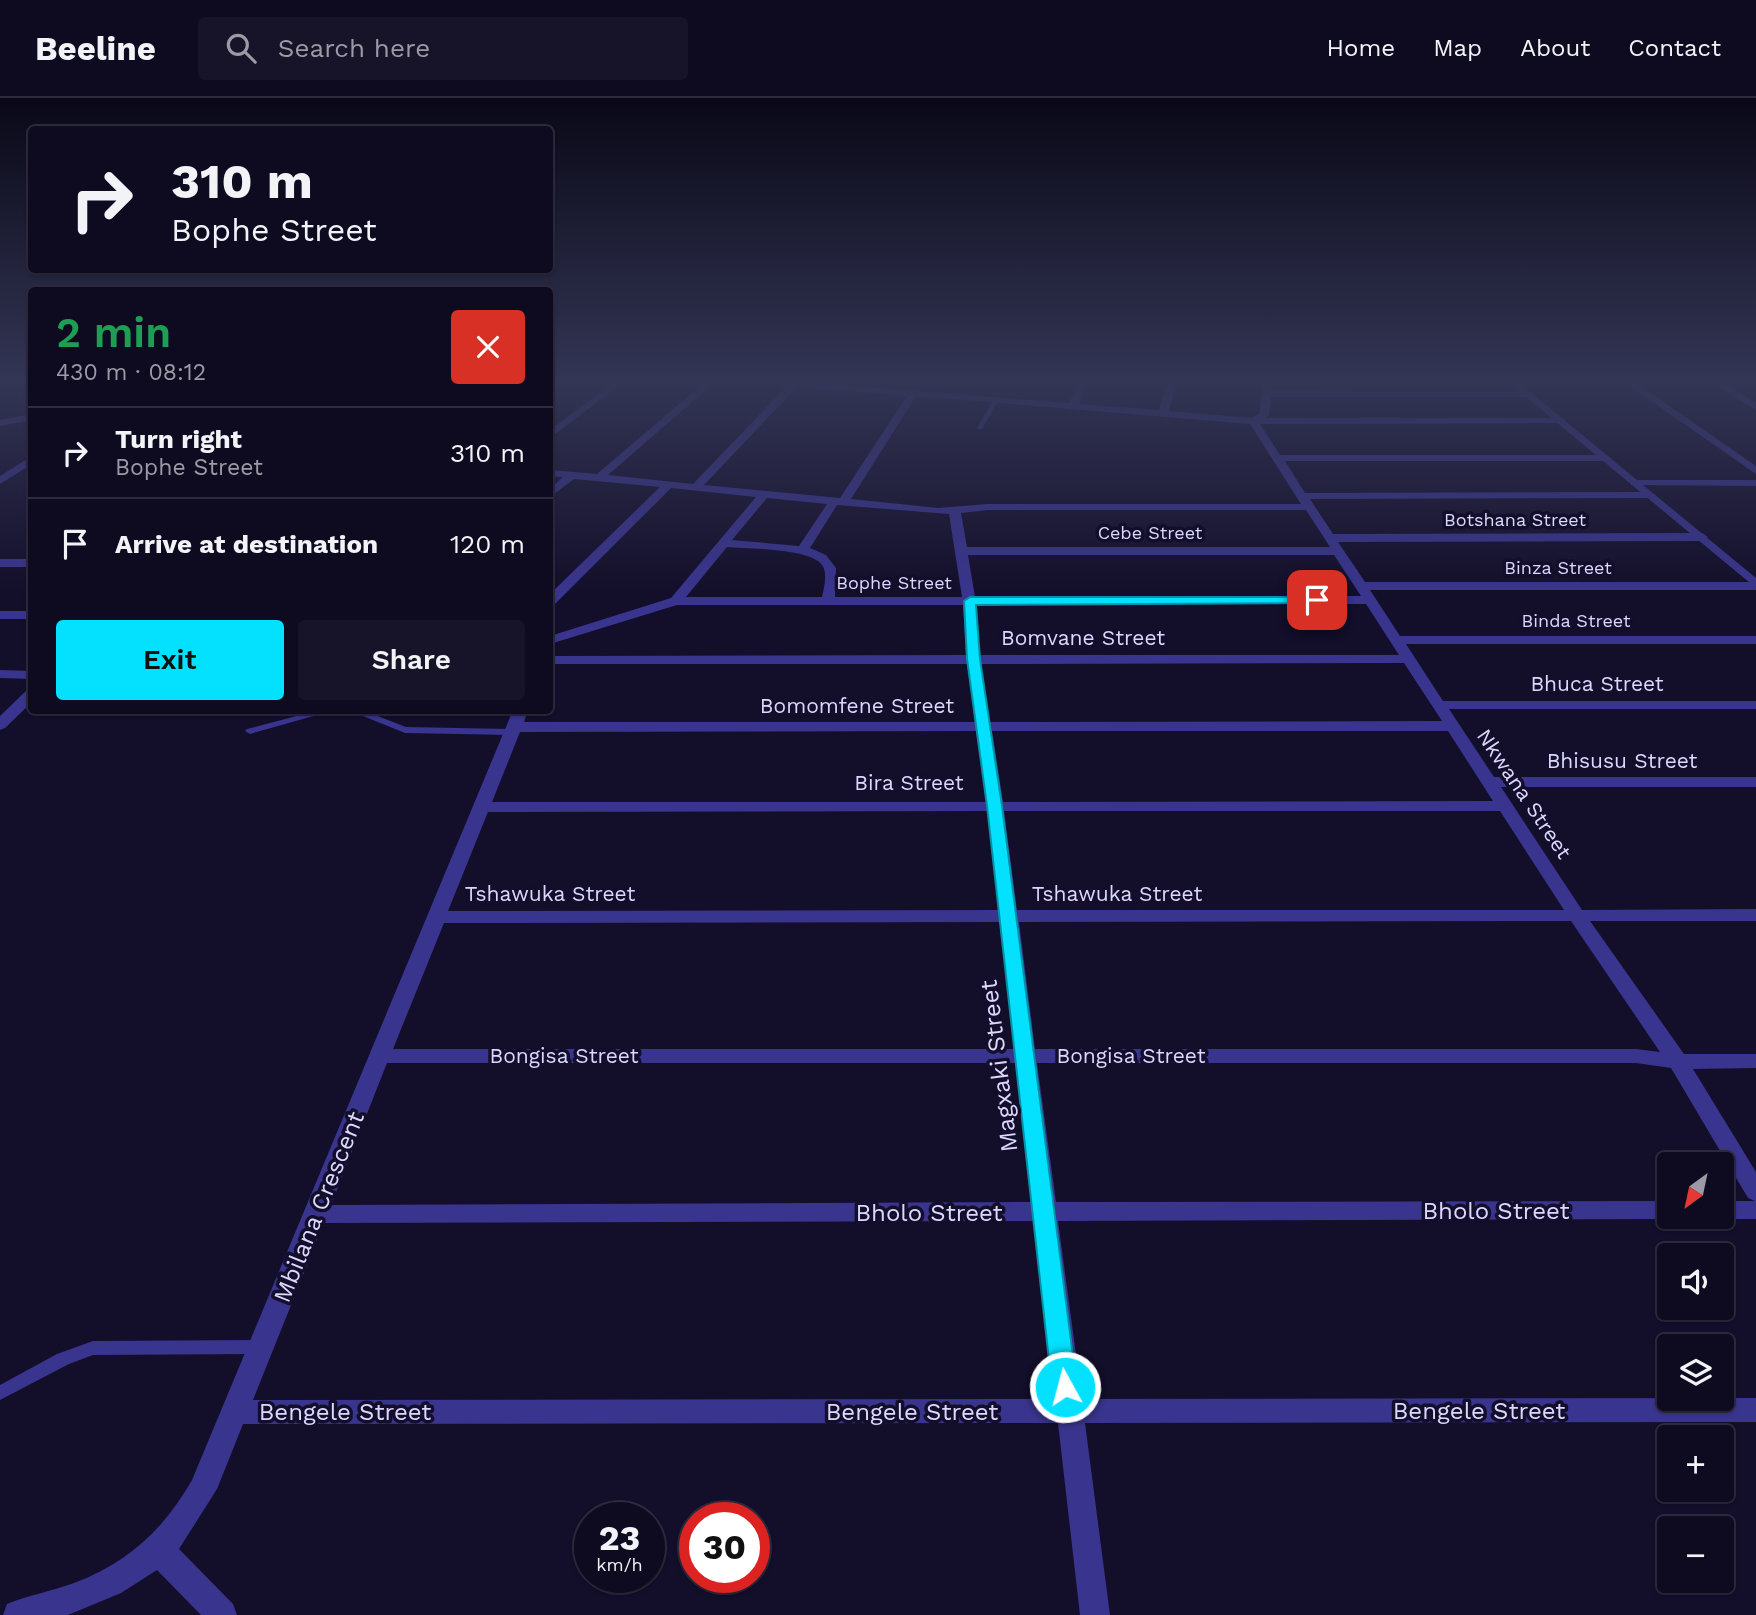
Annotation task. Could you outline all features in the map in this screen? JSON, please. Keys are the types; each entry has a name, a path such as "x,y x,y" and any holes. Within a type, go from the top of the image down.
{"street":[{"path":"599,478 628,453"},
{"path":"696,487 729,453"},
{"path":"803,550 871,453"},
{"name":"Nkwana Street","path":"1274,453 1577,916 1678,1062 1756,1192"},
{"path":"1600,453 1756,585"},
{"path":"1730,453 1756,471"},
{"path":"1277,458 1606,458"},
{"path":"0,481 28,462"},
{"path":"553,473 955,512 988,507 1650,495"},
{"path":"553,491 572,475"},
{"path":"1635,483 1756,483"},
{"path":"553,598 668,485"},
{"path":"676,601 764,494"},
{"name":"Magxaki Street","path":"955,512 970,601 973,659 995,806 1043,1213 1095,1615"},
{"name":"Botshana Street","path":"1332,544 1702,537"},
{"path":"724,544 803,550 831,564 833,569 828,601"},
{"name":"Cebe Street","path":"963,551 1332,544"},
{"path":"0,563 28,563"},
{"name":"Binza Street","path":"1365,593 1756,585"},
{"name":"Bophe Street","path":"553,639 676,601 970,601 1365,593"},
{"path":"0,615 28,615"},
{"name":"Binda Street","path":"1396,640 1756,640"},
{"name":"Bomvane Street","path":"553,660 1407,659"},
{"path":"0,674 28,675"},
{"path":"0,725 28,697"},
{"name":"Bhuca Street","path":"1438,705 1756,705"},
{"name":"Bomomfene Street","path":"516,723 1451,726"},
{"name":"Mbilana Crescent","path":"18,1615 98,1587 131,1571 159,1550 182,1523 207,1480 516,723"},
{"name":"Bhisusu Street","path":"1489,782 1756,782"},
{"name":"Bira Street","path":"481,807 1506,806"},
{"name":"Tshawuka Street","path":"436,917 1756,915"},
{"name":"Bongisa Street","path":"380,1056 1636,1056 1678,1062 1756,1062"},
{"name":"Bholo Street","path":"315,1214 1657,1210"},
{"path":"1734,1210 1756,1210"},
{"name":"Bengele Street","path":"235,1412 1756,1410"},
{"path":"159,1550 222,1615"}],"lane":[{"path":"250,730 315,714"},
{"path":"363,714 405,730 516,723"},
{"path":"0,1393 63,1359 93,1348 262,1347"}],"route":[{"path":"1065,1387 995,806 973,659 970,601 1317,600"}]}
